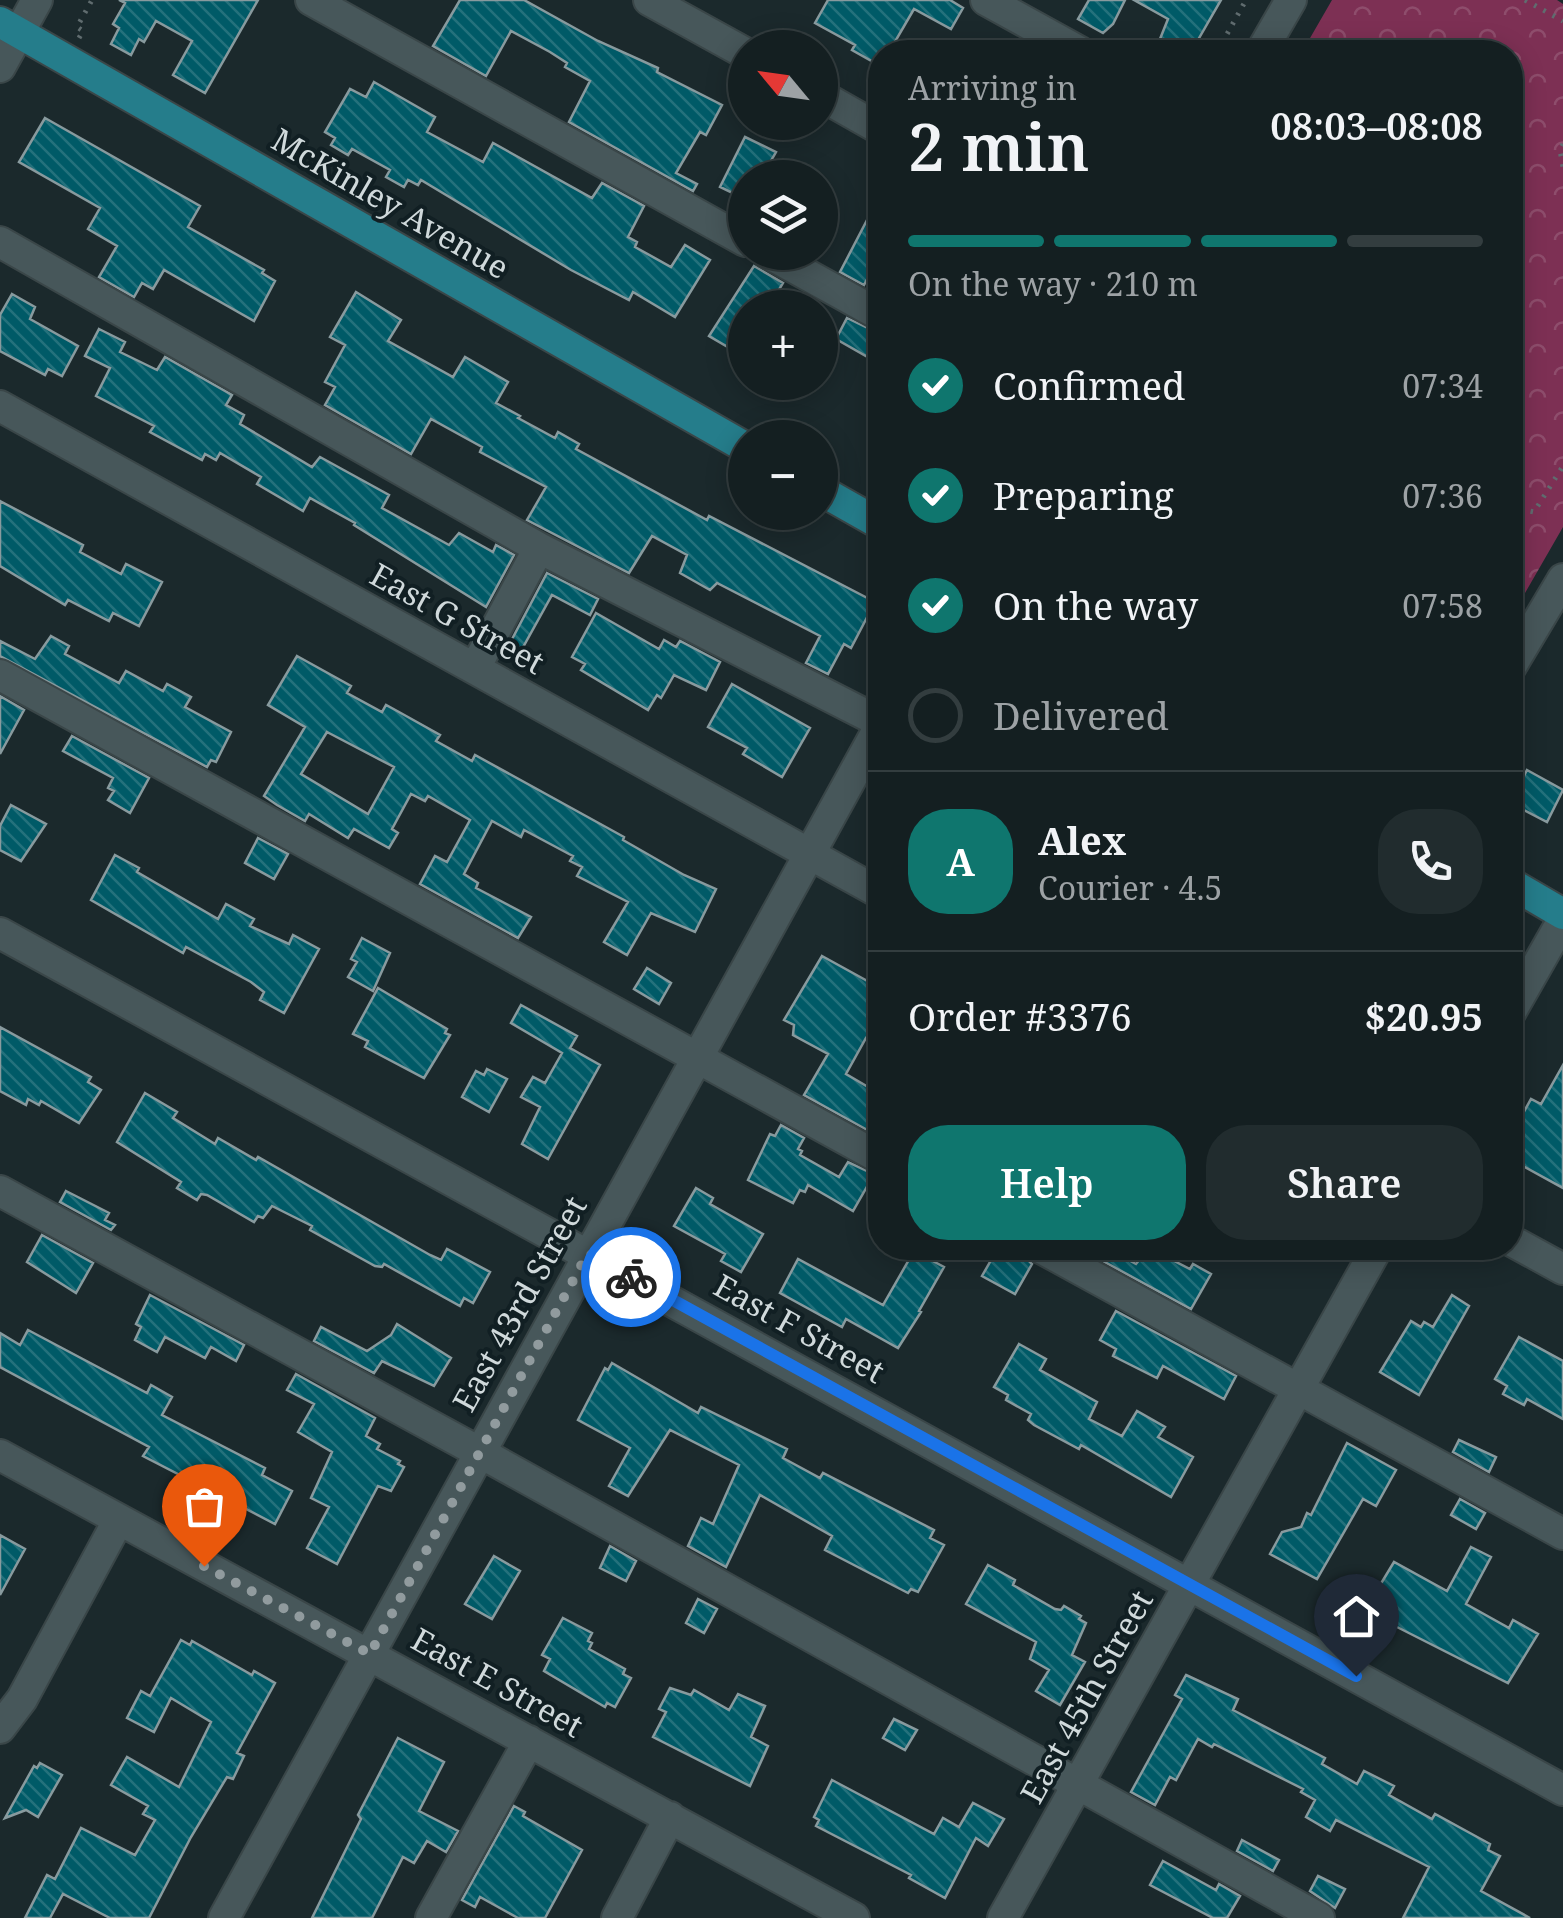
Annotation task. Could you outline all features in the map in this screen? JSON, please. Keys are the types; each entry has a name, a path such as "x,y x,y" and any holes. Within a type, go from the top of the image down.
{"main road":[{"name":"McKinley Avenue","path":"8,27 728,437"},
{"path":"838,500 868,517"},
{"path":"1523,891 1563,917"}],"street":[{"path":"0,67 8,27 36,0"},
{"path":"311,0 728,231"},
{"path":"649,0 728,44"},
{"path":"986,0 1058,40"},
{"path":"1268,40 1291,0"},
{"path":"838,105 868,121"},
{"path":"0,242 539,548 868,718"},
{"path":"798,270 868,309"},
{"name":"East G Street","path":"0,406 868,886"},
{"path":"475,668 539,548"},
{"path":"1523,646 1563,579"},
{"path":"0,674 868,1151"},
{"name":"East 43rd Street","path":"224,1918 868,746"},
{"path":"1523,989 1563,917"},
{"name":"East F Street","path":"0,933 1563,1790"},
{"path":"0,1191 1318,1918"},
{"path":"1523,1247 1563,1269"},
{"path":"1063,1260 1563,1534"},
{"name":"East 45th Street","path":"1003,1918 1370,1260"},
{"name":"East E Street","path":"0,1454 854,1918"},
{"path":"0,1728 26,1691 118,1521"},
{"path":"431,1918 529,1740"},
{"path":"617,1918 670,1817"}],"path":[{"path":"80,29 92,0"},
{"path":"1224,40 1246,0"},
{"path":"1524,0 1563,21"},
{"path":"1563,144 1563,167"},
{"path":"1523,512 1540,507 1563,466"}],"green space":[{"path":"1332,0 1557,0 1563,4 1563,527 1523,596 1523,40 1309,40"}],"building":[{"path":"119,0 258,0 205,93 173,75 192,41 156,21 144,42 139,39 131,55 111,44 119,28 113,24 125,3"},
{"path":"460,0 524,0 722,105 706,135 700,132 676,173 697,184 693,191 569,122 590,81 565,67 567,63 550,52 511,31 486,76 433,46"},
{"path":"828,0 950,0 963,8 951,29 914,9 896,40 868,40 868,59 852,50 855,45 838,36 838,30 815,23"},
{"path":"1089,0 1125,0 1113,24 1103,33 1078,19"},
{"path":"1134,0 1221,0 1198,40 1160,39 1168,19"},
{"path":"374,82 435,117 427,132 483,162 493,143 592,198 602,183 644,206 628,237 637,242 635,247 671,267 685,245 710,260 675,317 633,292 629,300 571,270 421,180 418,185 408,180 404,187 386,177 390,170 352,149 348,155 331,145 335,138 325,132 350,89 366,97"},
{"path":"45,118 200,206 188,227 264,270 262,273 275,281 254,321 164,270 153,289 142,283 134,297 99,277 117,246 88,229 100,208 19,162"},
{"path":"744,140 776,152 771,160 734,160"},
{"path":"728,171 728,191 720,187"},
{"path":"868,218 868,278 864,285 840,272"},
{"path":"751,270 761,270 783,283 779,290 739,290"},
{"path":"356,292 401,320 388,341 453,377 465,357 508,382 496,403 518,418 555,438 558,432 579,444 576,449 707,520 709,516 728,526 728,530 736,530 868,598 868,615 851,648 844,644 828,674 806,663 820,636 717,583 710,590 680,573 687,555 652,536 629,573 527,520 546,487 480,452 482,447 431,419 411,454 325,405 335,387 325,382 345,345 330,337"},
{"path":"12,294 35,307 30,319 78,346 62,376 48,369 45,375 0,351 0,315"},
{"path":"728,306 728,347 709,336"},
{"path":"847,318 868,328 868,357 838,340"},
{"path":"99,329 125,342 120,352 157,370 165,357 232,395 226,405 244,415 240,424 312,467 320,457 389,495 382,508 449,545 459,533 493,552 496,545 514,555 486,607 310,498 303,511 257,484 261,477 220,453 216,460 205,454 202,460 150,432 154,426 96,396 110,368 85,356"},
{"path":"0,501 83,545 80,552 121,574 126,564 162,582 139,626 113,613 109,621 68,600 65,605 0,566"},
{"path":"547,573 598,599 590,615 552,595 522,649 510,643"},
{"path":"596,613 659,649 664,640 676,647 680,641 720,662 706,690 674,675 661,698 657,695 648,710 581,670 585,664 572,657"},
{"path":"51,636 69,646 65,654 119,683 126,671 163,691 167,684 191,697 185,707 231,732 216,762 211,760 207,767 0,656 0,641 35,659"},
{"path":"297,656 351,686 347,693 382,712 386,705 440,735 436,741 472,761 475,755 624,837 623,840 684,875 716,889 695,932 651,913 627,955 604,942 628,902 577,876 582,867 570,861 573,856 524,830 521,837 492,821 464,874 478,883 476,888 531,917 518,938 420,884 435,856 447,862 470,820 428,796 425,801 411,794 392,829 398,833 389,848 354,829 348,838 309,814 305,821 264,796 305,727 268,705","holes":["327,732 394,767 368,814 301,774"]},
{"path":"732,684 810,728 782,777 743,754 747,748 708,727"},
{"path":"0,696 24,710 0,754"},
{"path":"72,736 149,778 130,813 108,800 114,791 108,788 113,778 63,751"},
{"path":"1527,770 1563,790 1547,822 1523,810 1523,778"},
{"path":"11,805 46,824 21,861 0,850 0,826"},
{"path":"258,838 288,854 274,879 245,863"},
{"path":"115,855 218,919 226,904 254,919 250,926 289,944 293,935 319,949 284,1013 260,1000 264,992 251,982 186,947 183,953 91,900"},
{"path":"362,938 390,953 373,991 348,977 357,962 351,959"},
{"path":"822,956 868,981 868,1039 846,1074 868,1087 868,1130 804,1095 828,1054 793,1035 794,1025 784,1020"},
{"path":"647,968 671,983 659,1004 634,989"},
{"path":"378,988 447,1029 445,1033 450,1035 424,1078 365,1047 368,1041 353,1034"},
{"path":"521,1005 577,1036 570,1048 600,1065 548,1159 522,1144 540,1107 521,1097 533,1077 545,1083 562,1053 511,1023"},
{"path":"0,1027 91,1077 88,1082 101,1090 79,1123 41,1101 39,1105 28,1099 26,1105 0,1091"},
{"path":"1563,1065 1563,1188 1523,1166 1523,1113 1531,1099 1541,1104"},
{"path":"487,1069 507,1079 489,1112 462,1097 476,1071 484,1075"},
{"path":"145,1093 177,1112 173,1118 215,1144 218,1138 256,1160 258,1157 430,1255 441,1260 447,1249 490,1272 473,1303 464,1298 460,1306 384,1264 375,1266 272,1206 254,1222 207,1195 201,1194 197,1200 177,1188 181,1182 117,1142"},
{"path":"781,1125 804,1138 798,1149 802,1151 800,1155 839,1177 848,1162 868,1171 868,1185 853,1211 808,1185 793,1203 748,1180 770,1134 775,1136"},
{"path":"696,1188 713,1198 710,1204 763,1234 741,1272 721,1261 725,1254 674,1226"},
{"path":"66,1191 109,1213 105,1220 115,1225 111,1230 60,1202"},
{"path":"42,1235 93,1263 76,1293 27,1262"},
{"path":"798,1259 883,1305 909,1260 931,1260 944,1267 898,1348 846,1319 842,1327 780,1293"},
{"path":"991,1260 1028,1260 1032,1264 1015,1294 982,1276"},
{"path":"1101,1260 1128,1260 1136,1264 1139,1260 1172,1260 1190,1269 1193,1264 1211,1274 1191,1309"},
{"path":"150,1295 244,1345 236,1361 211,1347 205,1358 165,1337 157,1352 135,1340 141,1327 136,1324"},
{"path":"1452,1295 1469,1306 1419,1395 1380,1372 1411,1321 1421,1327 1424,1322 1433,1327"},
{"path":"1116,1311 1236,1376 1224,1399 1163,1366 1157,1378 1113,1356 1116,1349 1100,1340"},
{"path":"397,1324 451,1358 434,1386 382,1361 374,1373 314,1341 321,1327 367,1351 391,1335"},
{"path":"28,1330 147,1393 151,1385 172,1397 162,1415 265,1468 262,1475 292,1491 275,1524 143,1456 149,1447 0,1367 0,1333 20,1345"},
{"path":"1519,1337 1563,1361 1563,1419 1527,1399 1524,1405 1503,1394 1507,1386 1495,1379"},
{"path":"1019,1344 1046,1359 1040,1370 1097,1402 1089,1419 1122,1436 1137,1411 1165,1427 1158,1437 1193,1457 1171,1497 1081,1445 1079,1449 1034,1425 1028,1420 1031,1414 1006,1400 1008,1395 994,1387"},
{"path":"612,1363 698,1413 701,1407 787,1449 783,1458 820,1478 823,1473 934,1530 930,1538 944,1545 918,1592 911,1589 908,1593 825,1550 832,1536 760,1495 726,1567 688,1546 701,1518 713,1524 739,1465 670,1430 628,1496 609,1486 630,1448 578,1420 605,1368 608,1370"},
{"path":"296,1374 375,1418 366,1436 380,1444 377,1449 404,1467 391,1491 378,1486 337,1564 307,1548 329,1507 311,1498 332,1452 298,1432 314,1404 287,1390"},
{"path":"1459,1440 1496,1457 1489,1472 1453,1452"},
{"path":"1347,1443 1396,1470 1376,1506 1363,1499 1317,1579 1270,1554 1282,1532 1301,1527 1307,1513 1311,1515"},
{"path":"1460,1499 1485,1513 1476,1529 1451,1515"},
{"path":"0,1535 25,1549 0,1595"},
{"path":"610,1546 636,1561 626,1581 600,1568"},
{"path":"1471,1547 1491,1557 1466,1604 1509,1628 1513,1620 1538,1634 1508,1683 1395,1626 1393,1629 1365,1610 1394,1562 1447,1591"},
{"path":"494,1556 520,1571 492,1619 465,1604"},
{"path":"988,1565 1015,1580 1013,1585 1055,1609 1064,1606 1086,1623 1072,1655 1085,1662 1060,1705 1036,1691 1049,1670 1030,1659 1036,1642 966,1604"},
{"path":"698,1599 717,1609 704,1633 686,1623"},
{"path":"563,1618 592,1633 589,1649 625,1669 623,1674 631,1678 615,1707 607,1703 605,1707 544,1671 550,1659 542,1655"},
{"path":"181,1640 190,1645 192,1641 252,1675 254,1671 275,1683 237,1753 244,1756 233,1779 227,1777 149,1918 110,1918 63,1894 50,1918 25,1918 47,1875 55,1879 81,1828 135,1855 155,1820 143,1814 148,1806 111,1785 127,1757 179,1787 211,1722 171,1698 154,1732 127,1718 141,1691 150,1696"},
{"path":"1186,1675 1238,1699 1233,1710 1325,1758 1322,1764 1357,1784 1364,1771 1394,1786 1389,1795 1490,1844 1488,1850 1500,1856 1481,1891 1530,1918 1403,1918 1429,1867 1336,1820 1330,1831 1306,1817 1315,1800 1301,1792 1303,1789 1214,1744 1212,1747 1198,1739 1176,1780 1170,1777 1155,1805 1131,1792 1182,1699 1175,1695"},
{"path":"670,1688 691,1695 694,1690 729,1710 738,1694 765,1706 751,1737 768,1746 750,1786 653,1737 666,1712 659,1709"},
{"path":"894,1719 917,1730 905,1750 883,1738"},
{"path":"398,1738 444,1762 419,1811 458,1831 446,1852 427,1841 414,1863 403,1857 372,1918 312,1918 361,1819 358,1815"},
{"path":"40,1763 62,1775 38,1817 26,1810 5,1818 34,1766 37,1768"},
{"path":"832,1780 934,1834 943,1818 959,1827 973,1803 1004,1819 988,1846 976,1838 945,1898 909,1878 911,1875 816,1826 819,1820 814,1817"},
{"path":"514,1806 525,1812 523,1816 582,1850 545,1918 518,1918 480,1897 475,1907 462,1900"},
{"path":"1242,1840 1279,1860 1273,1871 1237,1851"},
{"path":"1163,1861 1216,1890 1219,1884 1240,1896 1227,1918 1213,1918 1150,1885"},
{"path":"1318,1876 1345,1889 1335,1908 1310,1891"}],"way so far":[{"path":"204,1566 370,1654 588,1253 631,1277"}],"route":[{"path":"631,1277 1356,1676"}]}
